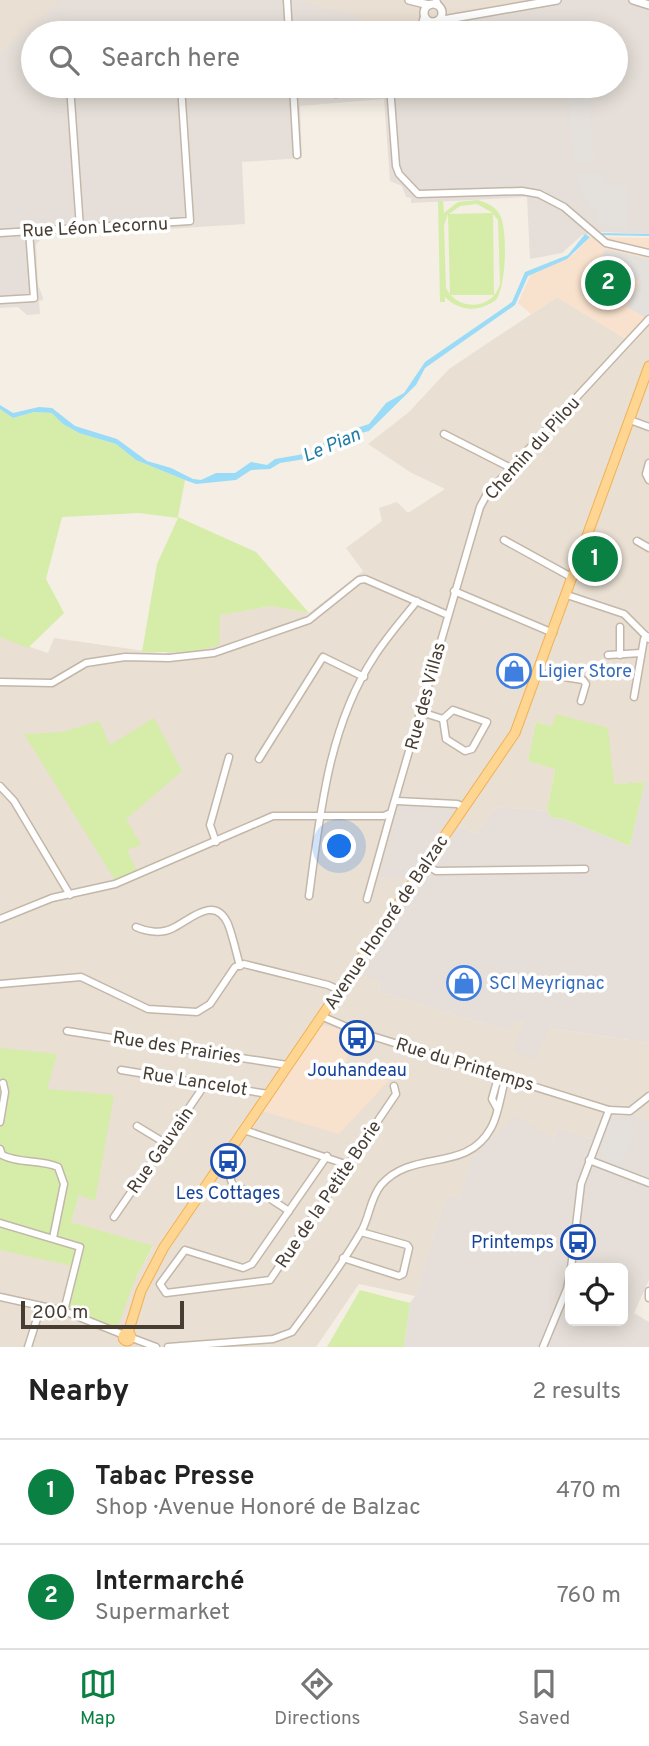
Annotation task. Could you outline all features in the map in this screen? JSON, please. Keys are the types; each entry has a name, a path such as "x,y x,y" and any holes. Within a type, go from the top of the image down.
{"main road":[{"name":"Avenue Honoré de Balzac","path":"632,421 649,366"},
{"name":"Avenue Honoré de Balzac","path":"126,1339 141,1291 157,1257 515,733 649,380"}],"street":[{"path":"287,0 288,21"},
{"path":"525,4 538,0"},
{"path":"439,21 459,15 552,0"},
{"path":"633,0 649,5"},
{"path":"413,1 434,4 459,15"},
{"path":"413,1 424,15 434,21"},
{"path":"422,21 434,4"},
{"path":"434,4 442,16 437,21"},
{"path":"71,98 80,228"},
{"name":"Rue Léon Lecornu","path":"0,233 190,222 182,98"},
{"path":"294,98 297,155"},
{"path":"391,98 396,166 411,190 418,194 435,195 522,191 539,194 564,207 594,230 601,240 615,247 649,253"},
{"path":"0,300 34,298 29,231"},
{"name":"Chemin du Pilou","path":"454,591 486,494 648,321"},
{"path":"632,421 649,427"},
{"path":"444,433 511,468"},
{"path":"649,463 646,474 649,480"},
{"path":"504,540 574,578"},
{"path":"637,541 649,548"},
{"path":"0,682 52,683 86,663 125,656 200,656 261,639 309,620 359,580 365,579 448,615"},
{"path":"454,591 553,633"},
{"name":"Rue des Villas","path":"367,899 391,813 397,801 454,591"},
{"path":"567,594 624,614 648,637 641,653 634,697"},
{"path":"309,895 320,816 341,724 373,658 417,601"},
{"path":"620,627 620,654"},
{"path":"608,655 641,653"},
{"path":"259,759 323,657 364,677"},
{"path":"539,673 583,680 586,684 581,701"},
{"path":"453,710 487,722 472,749 465,751 446,738 443,719 453,710"},
{"path":"421,712 443,719"},
{"path":"216,842 211,825 229,757"},
{"path":"0,786 14,801 70,895"},
{"path":"397,801 457,804 464,807"},
{"path":"0,919 52,898 115,884 273,816 384,816 391,813"},
{"path":"425,864 436,870 585,869"},
{"path":"136,927 159,932 173,929 202,909 212,910 223,915 228,923 240,966"},
{"path":"0,984 81,977 148,1009 197,1012 210,1004 235,967 240,966 328,985 339,990"},
{"name":"Rue du Printemps","path":"321,1016 356,1031 609,1110"},
{"name":"Rue des Prairies","path":"67,1031 287,1065"},
{"name":"Rue Lancelot","path":"121,1070 268,1094"},
{"path":"168,1347 230,1345 284,1337 292,1332 361,1232 373,1198 387,1179 407,1165 455,1158 470,1150 492,1128 497,1108 492,1099 502,1075"},
{"path":"0,1122 5,1092 3,1083"},
{"name":"Rue Gauvain","path":"114,1217 206,1083"},
{"name":"Rue de la Petite Borie","path":"289,1211 248,1268 185,1250 160,1284 162,1290 166,1293 270,1280 396,1094 394,1086"},
{"path":"572,1263 578,1198 589,1160 609,1110 630,1111 649,1096"},
{"path":"137,1126 164,1143"},
{"path":"244,1130 348,1165"},
{"path":"0,1149 2,1155 10,1160 47,1163 58,1167 64,1184 53,1238"},
{"path":"230,1177 233,1186 269,1198 289,1211 327,1156"},
{"path":"589,1160 649,1183"},
{"path":"0,1223 77,1245 81,1252 64,1311"},
{"path":"343,1258 399,1276 402,1274 410,1248 361,1232"},
{"path":"543,1347 565,1288"},
{"path":"649,1291 649,1298"},
{"path":"0,1297 64,1311 126,1339 156,1347"},
{"path":"29,1347 41,1306"}],"shaded area":[{"path":"0,0 61,0 62,2 39,21 21,21 21,36 0,53"},
{"path":"61,0 299,0 360,16 356,21 37,21"},
{"path":"299,0 537,0 458,21 356,21 359,16"},
{"path":"537,0 649,0 649,234 602,232 582,235 562,253 530,259 527,197 411,203 411,198 406,197 402,186 390,181 384,99 300,106 302,158 242,162 245,224 44,237 36,244 38,285 43,297 43,300 39,301 40,314 27,315 18,307 0,308 0,53 21,35 21,98 628,98 628,21 444,21"},
{"path":"589,98 593,162 573,163 569,100"},
{"path":"603,173 604,186 627,185 628,228 597,224 597,211 589,207 588,199 582,195 576,174"},
{"path":"590,237 649,238 649,313 626,339 557,297 531,314 518,303 531,274 574,254"},
{"path":"605,249 649,259 649,314 646,318 627,307 640,282 601,258"},
{"path":"557,297 626,339 649,313 649,782 614,784 552,726 536,722 528,761 555,768 547,811 496,807 476,834 458,825 379,878 412,876 378,991 509,1031 515,1021 524,1022 536,1059 548,1028 649,1043 649,1122 636,1114 600,1118 591,1139 558,1128 554,1139 471,1158 459,1198 446,1196 415,1296 359,1284 316,1347 0,1347 0,1250 136,1277 153,1247 71,1222 79,1195 95,1200 47,1089 0,1048 0,637 48,653 54,638 165,654 219,615 272,606 309,613 363,571 346,548 382,521 379,508 397,502 408,513 445,489 410,472 368,444 409,412 449,369","holes":["354,1035 341,1074 364,1081 370,1066 394,1074 262,1110"]},
{"path":"645,782 649,782 649,1043 549,1028 536,1060 513,1051 524,1022 515,1021 509,1031 378,991 381,981 350,970 411,877 378,878 399,805 455,806 458,825 476,834 496,807 547,811 553,818 564,819 630,846"},
{"path":"321,1026 329,1026 354,1035 342,1074 364,1081 370,1065 395,1074 339,1134 262,1111"},
{"path":"636,1114 649,1122 649,1280 634,1313 649,1322 649,1347 404,1347 410,1303 415,1296 446,1196 459,1198 471,1158 514,1116 554,1139 558,1128 591,1139 600,1118"},
{"path":"621,1119 632,1123 635,1131 619,1167 598,1155 611,1122"}],"green space":[{"path":"478,200 488,204 498,212 503,223 505,259 502,283 496,300 483,307 463,308 445,297 445,302 440,302 438,201 443,201 444,213 458,202","holes":["477,204 493,213 449,214 460,206","448,214 450,294 446,288 444,225","493,214 498,220 500,284 494,295","451,295 494,295 475,305 459,301"]},
{"path":"0,409 13,418 34,412 53,413 63,424 79,433 116,444 136,460 185,480 178,517 256,552 309,613 272,606 220,615 219,645 192,652 142,652 157,564 178,518 139,513 62,517 46,579 64,613 28,648 0,637"},
{"path":"556,714 608,728 614,784 645,782 630,846 564,819 553,818 547,811 555,769 528,761 536,722 552,726"},
{"path":"154,718 182,771 126,819 141,845 127,850 137,871 115,880 24,734 63,732 99,721 110,745"},
{"path":"0,1048 57,1054 47,1089 114,1095 95,1201 79,1195 71,1222 153,1246 136,1277 116,1330 63,1305 73,1266 0,1250"},
{"path":"360,1290 410,1303 404,1347 327,1347"}],"water":[{"path":"585,234 590,237 567,259 528,276 515,305 425,368 416,385 369,431 353,435 341,445 329,446 305,459 280,463 270,469 251,470 236,480 196,484 136,460 116,444 79,433 63,424 52,413 34,412 13,418 0,409 0,405 13,413 39,407 52,408 75,426 117,439 147,461 171,468 193,479 201,480 216,473 235,473 251,462 267,465 275,459 310,453 324,443 338,441 348,431 369,424 386,403 404,393 425,362 512,302 525,272 568,255"}],"waterway":[{"name":"Le Pian","path":"599,234 649,235"}],"place":[{"name":"Intermarché","path":"608,283"},
{"name":"Tabac Presse","path":"595,559"},
{"name":"Ligier Store","path":"514,671"},
{"name":"SCI Meyrignac","path":"464,983"},
{"name":"Jouhandeau","path":"357,1038"},
{"name":"Les Cottages","path":"228,1161"},
{"name":"Printemps","path":"578,1242"}]}
